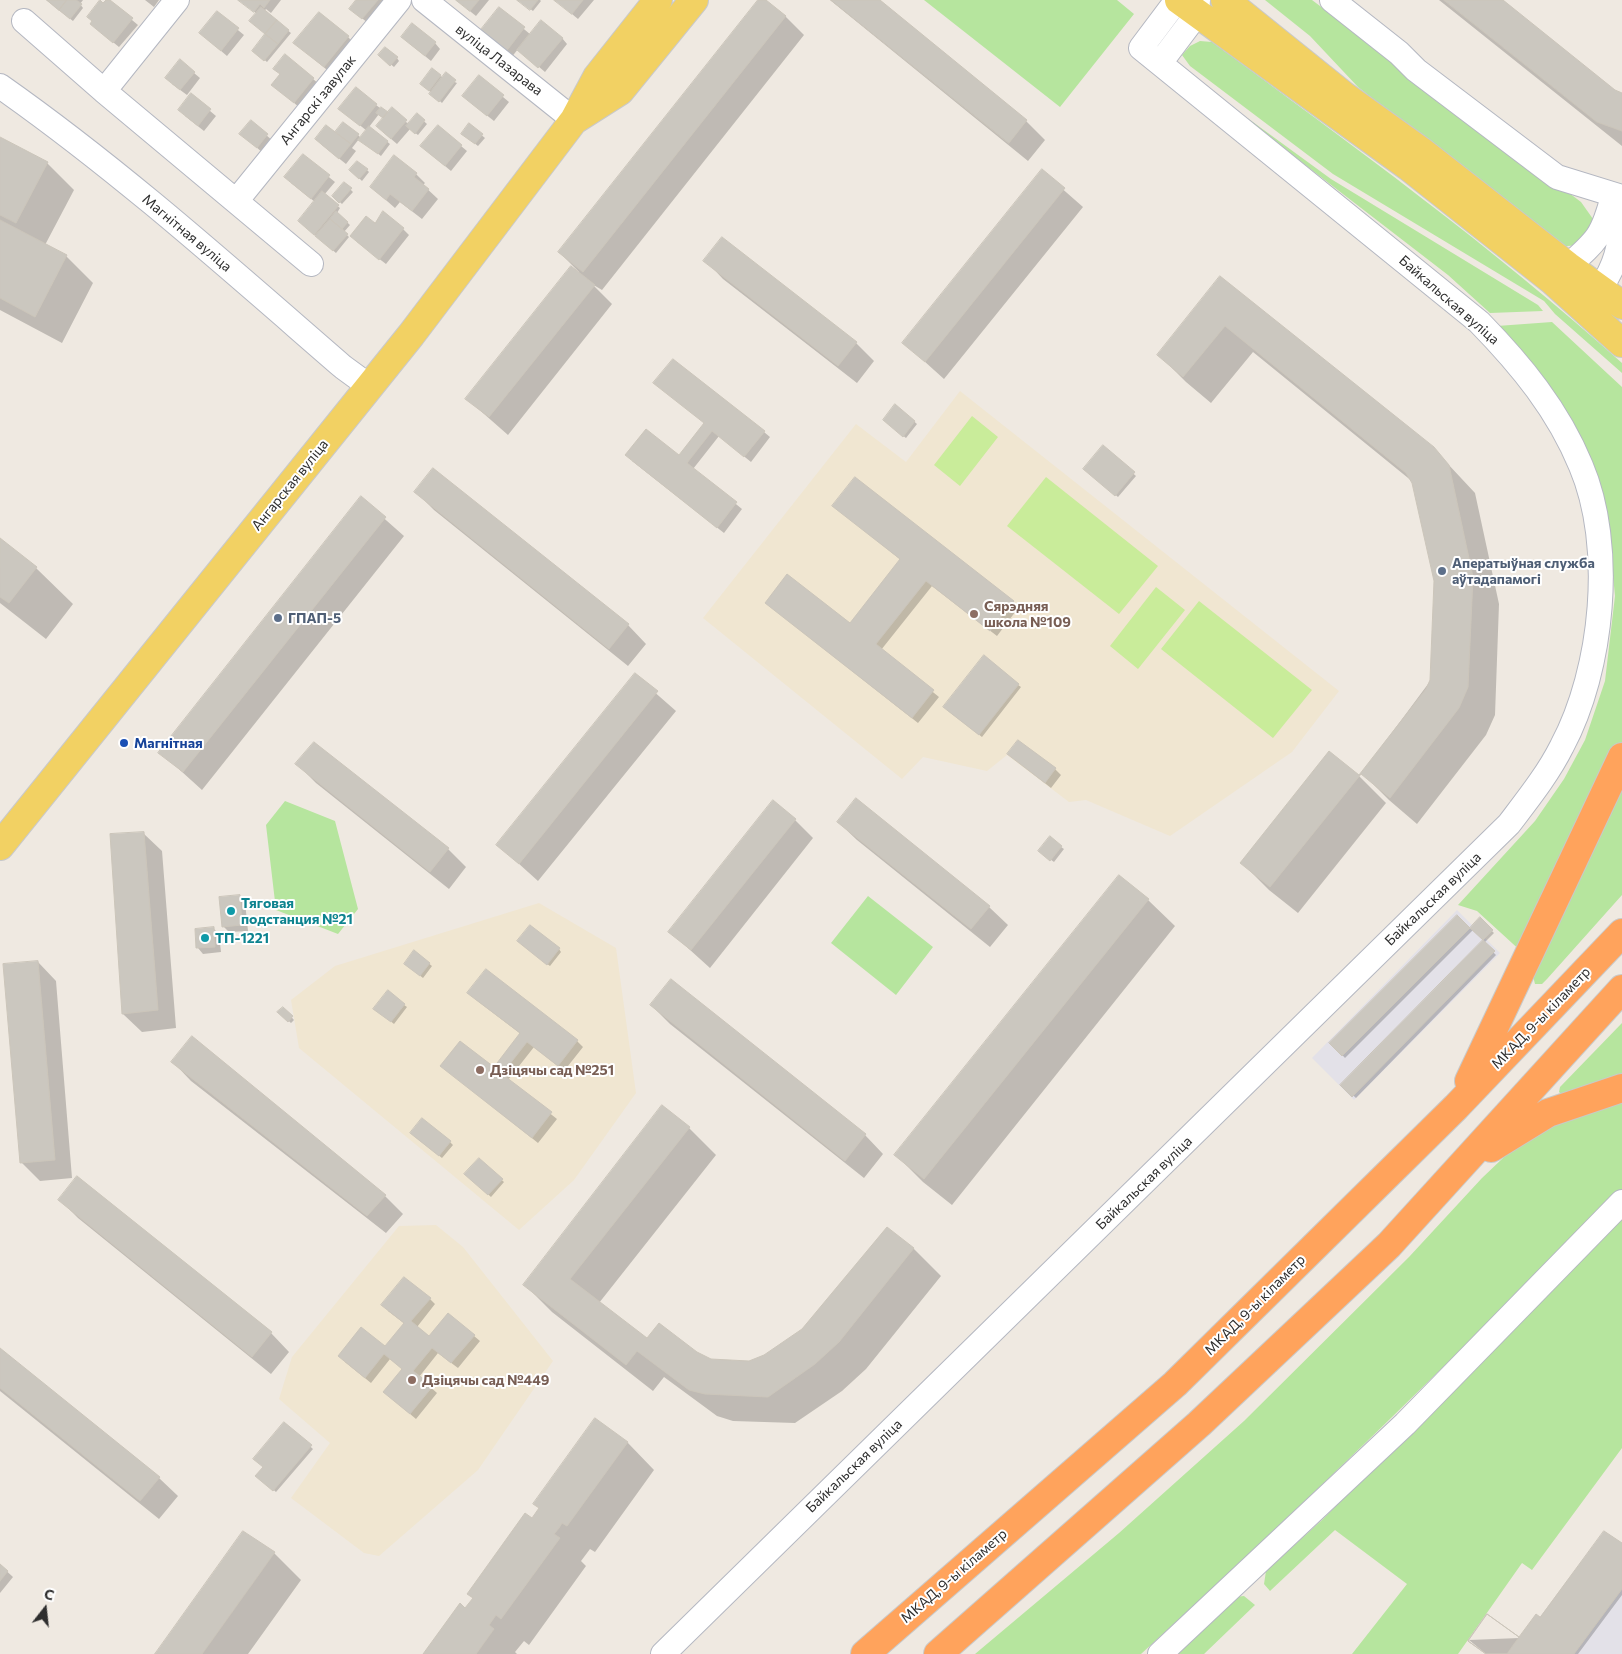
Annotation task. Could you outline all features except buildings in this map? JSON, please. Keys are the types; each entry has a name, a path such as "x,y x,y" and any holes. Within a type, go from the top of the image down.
{"highway":[{"path":"1456,1107 1504,1012 1622,757"},
{"name":"МКАД, 9-ы кіламетр","path":"865,1654 1175,1384 1456,1107 1622,933"},
{"path":"938,1654 1200,1424 1389,1245 1466,1163 1622,989"},
{"path":"1466,1163 1548,1113 1622,1088"},
{"path":"961,1654 967,1640 992,1608"}],"main road":[{"name":"Ангарская вуліца","path":"0,846 411,335 574,120 597,77 658,0"},
{"name":"Ангарская вуліца","path":"574,120 620,91 694,0"},
{"path":"1225,0 1344,95 1421,151 1560,274 1622,343"},
{"path":"1188,3 1409,167 1560,274 1600,289 1622,306"}],"street":[{"path":"104,91 177,0"},
{"name":"Ангарскі завулак","path":"237,200 399,0"},
{"name":"вуліца Лазарава","path":"424,0 574,120"},
{"path":"1332,0 1399,53 1416,70 1558,176 1618,196 1596,242 1560,274"},
{"path":"1160,63 1188,3"},
{"name":"Байкальская вуліца","path":"663,1654 1509,824 1538,787 1563,745 1582,696 1595,643 1599,600 1600,543 1596,509 1582,466 1547,402 1515,359 1479,322 1141,48 1188,3"},
{"path":"24,21 104,91 237,200 311,264"},
{"name":"Магнітная вуліца","path":"0,86 62,129 174,221 343,367 369,386"},
{"path":"1600,289 1613,269 1621,233"},
{"path":"1160,1654 1405,1424 1622,1202"}],"shaded area":[{"name":"Сярэдняя школа №109","path":"960,391 1339,691 1292,752 1170,836 1086,800 1069,802 1007,755 987,771 923,757 902,779 703,618 856,424 906,462"},
{"name":"Дзіцячы сад №251","path":"539,903 616,948 636,1093 574,1180 519,1230 299,1048 291,1000 335,966"},
{"path":"1457,910 1500,953 1354,1100 1312,1058"},
{"name":"Дзіцячы сад №449","path":"436,1225 463,1247 553,1361 478,1470 379,1556 364,1553 291,1498 330,1443 279,1399 292,1357 399,1226"},
{"path":"1604,1531 1622,1543 1622,1654 1508,1654 1536,1614 1540,1617"}],"green space":[{"path":"924,0 1117,0 1134,14 1060,107"},
{"path":"1265,0 1312,0 1581,202 1593,219 1586,236 1583,240 1573,245 1561,246 1358,87 1310,36"},
{"path":"1200,41 1212,42 1369,158 1523,278 1622,363 1622,373 1555,314 1544,301 1333,174 1190,66 1182,55 1190,46"},
{"path":"1243,117 1246,117 1331,179 1538,305 1543,311 1490,313 1448,275"},
{"path":"1552,322 1622,387 1622,742 1524,954 1477,911 1458,905 1535,821 1564,779 1585,740 1605,681 1615,596 1607,514 1497,326"},
{"path":"972,416 998,437 960,486 934,465"},
{"path":"1046,477 1158,566 1119,614 1007,526"},
{"path":"1156,587 1185,610 1138,669 1110,646"},
{"path":"1199,601 1312,690 1273,738 1161,649"},
{"path":"1622,780 1622,895 1547,979 1542,984 1535,984 1533,976"},
{"path":"285,801 335,821 358,909 338,934 276,910 266,825"},
{"path":"868,896 933,947 896,995 831,943"},
{"path":"1622,1023 1622,1075 1562,1095 1559,1092 1560,1087"},
{"path":"1622,1100 1622,1190 1324,1483 1141,1654 975,1654 1119,1533 1244,1421 1409,1257 1482,1178 1522,1140 1538,1130"},
{"path":"1622,1215 1622,1448 1532,1570 1522,1563 1458,1654 1352,1654 1407,1584 1335,1530 1270,1591 1264,1584 1266,1571 1322,1520 1527,1315"},
{"path":"1244,1596 1255,1605 1204,1654 1174,1654 1235,1597"}],"place":[{"name":"Аператыўная служба аўтадапамогі","path":"1442,571"},
{"name":"Сярэдняя школа №109","path":"974,614"},
{"name":"ГПАП-5","path":"278,618"},
{"name":"Магнітная","path":"124,743"},
{"name":"Тяговая подстанция №21","path":"231,911"},
{"name":"ТП-1221","path":"205,938"},
{"name":"Дзіцячы сад №251","path":"480,1070"},
{"name":"Дзіцячы сад №449","path":"412,1380"}]}
